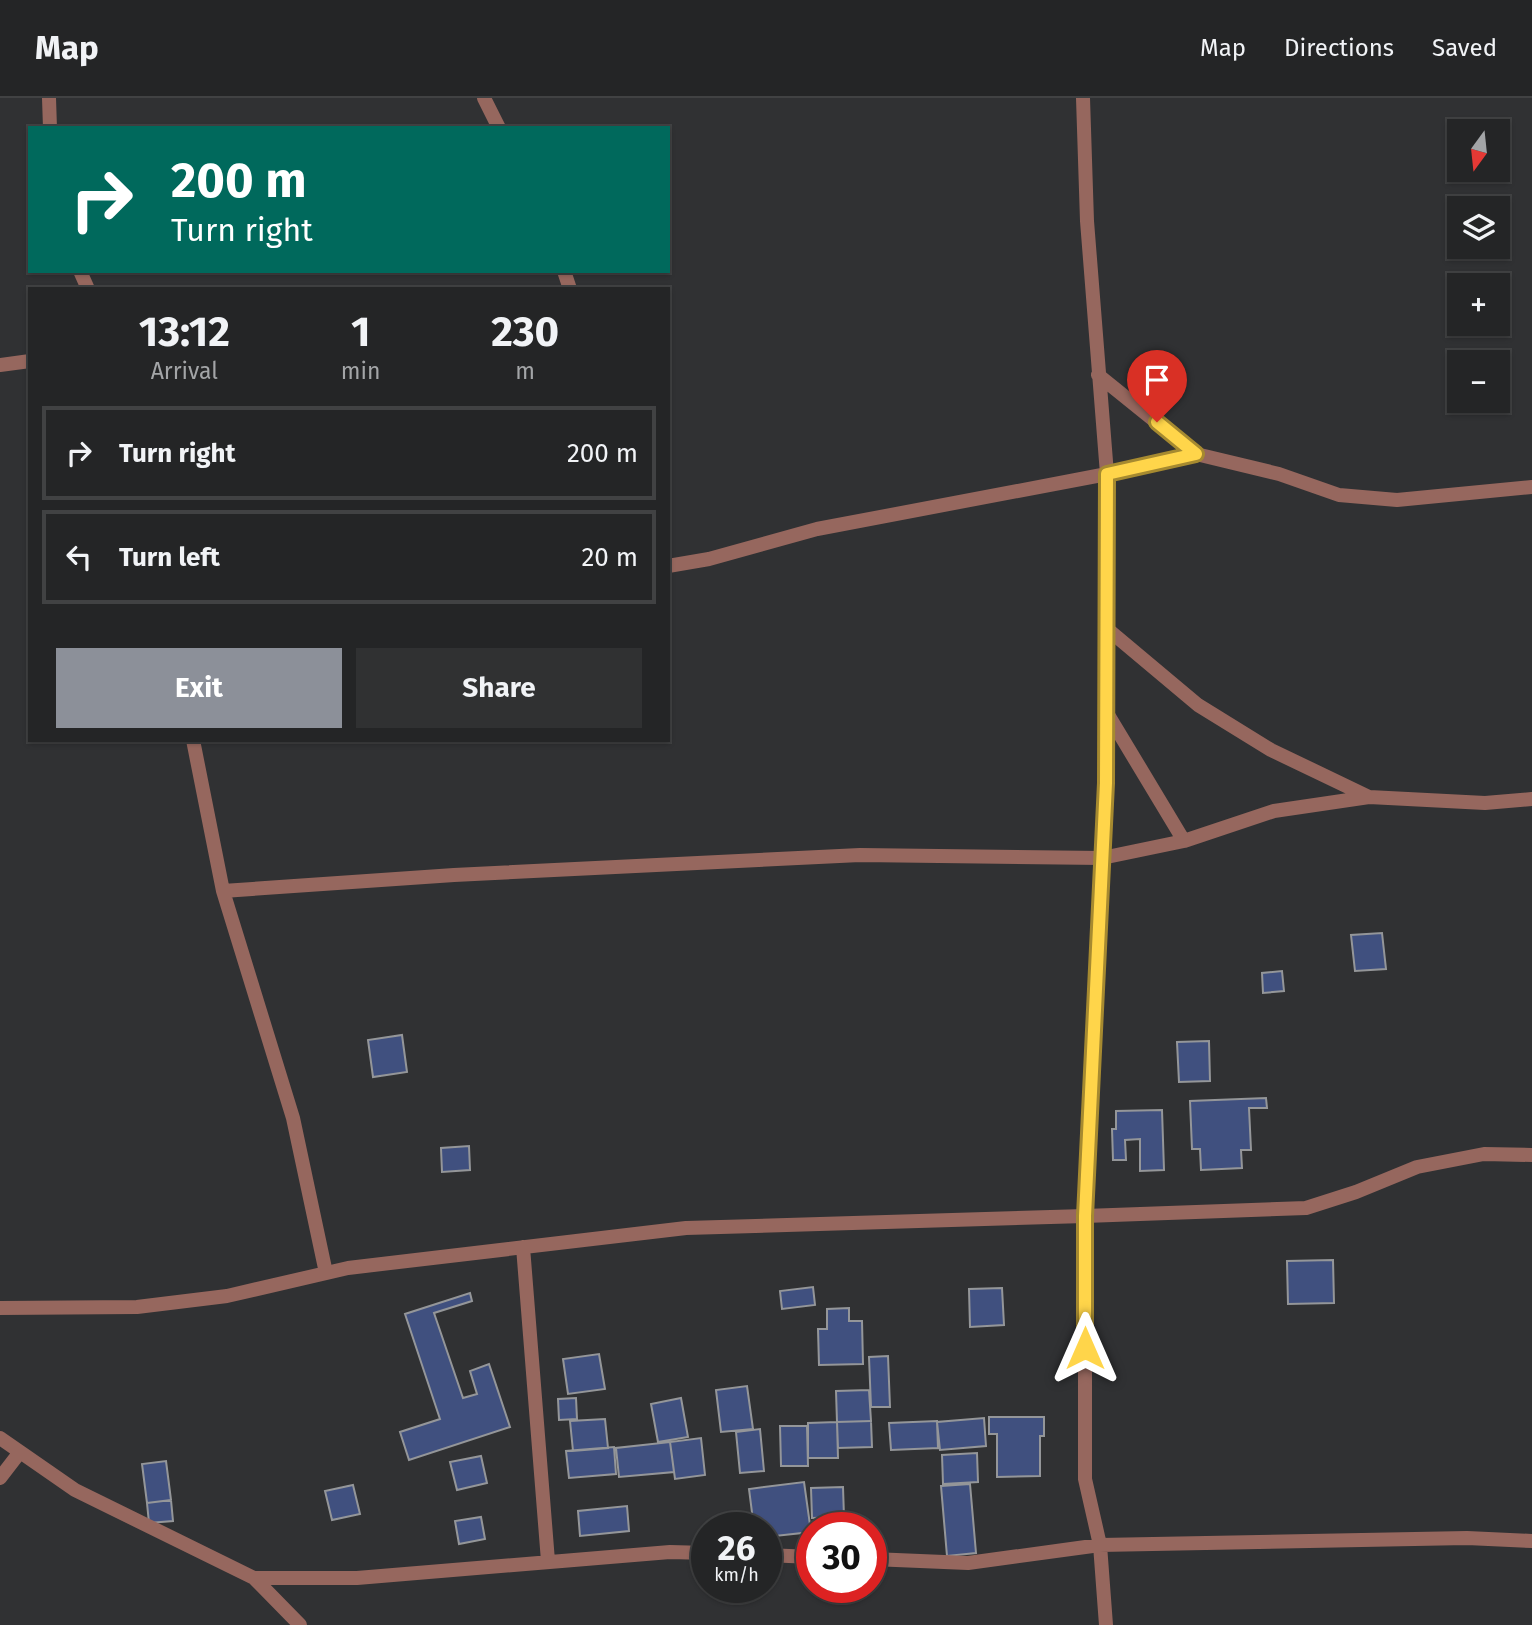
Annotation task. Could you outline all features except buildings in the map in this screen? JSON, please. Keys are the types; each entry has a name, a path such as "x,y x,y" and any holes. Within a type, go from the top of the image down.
{"street":[{"path":"49,98 50,126"},
{"path":"484,98 498,126"},
{"path":"1083,98 1087,221 1107,474 1106,783 1085,1216 1085,1479 1100,1545 1106,1625"},
{"path":"0,365 28,361"},
{"path":"1098,374 1196,454 1279,474 1339,495 1397,500 1532,487"},
{"path":"670,566 709,559 817,529 1107,474 1196,454"},
{"path":"1105,627 1198,705 1271,750 1368,797"},
{"path":"1105,711 1184,841"},
{"path":"193,742 223,891 293,1118 327,1273"},
{"path":"223,891 454,875 860,855 1102,858 1184,841 1274,811 1368,797 1485,803 1532,799"},
{"path":"0,1308 137,1307 227,1296 348,1268 686,1228 1306,1208 1356,1192 1417,1167 1484,1154 1532,1155"},
{"path":"523,1247 548,1561"},
{"path":"0,1438 75,1490 254,1578 300,1625"},
{"path":"1,1474 20,1452"},
{"path":"887,1560 968,1563 1100,1545 1467,1538 1532,1541"},
{"path":"254,1578 358,1578 548,1561 691,1553"}],"route":[{"path":"1085,1348 1085,1216 1106,783 1107,474 1196,454 1157,422"}]}
